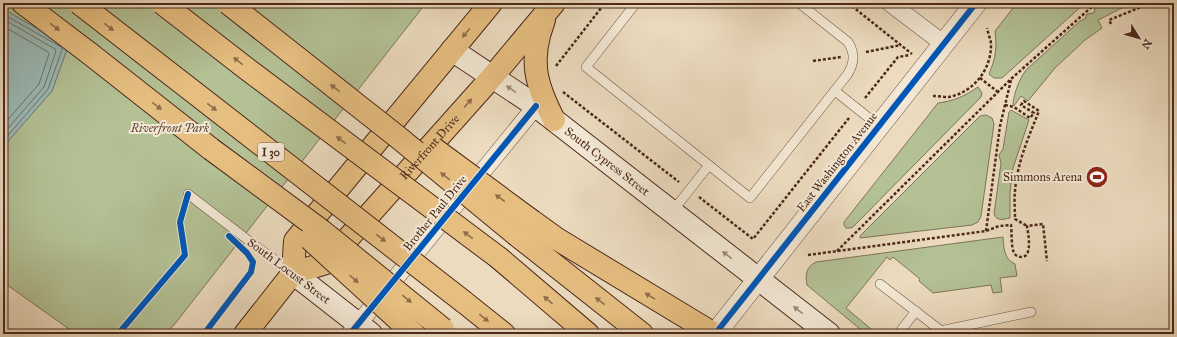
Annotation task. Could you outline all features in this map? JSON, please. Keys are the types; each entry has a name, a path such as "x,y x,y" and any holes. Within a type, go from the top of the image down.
{"main road":[{"path":"24,3 211,149 322,231 447,331"},
{"name":"I 30","path":"79,3 504,334"},
{"path":"162,3 247,69 499,258 588,334"},
{"path":"228,3 399,138 421,139 525,228 642,334"},
{"path":"245,334 293,273 295,241 491,3"},
{"path":"550,7 540,32 535,52 536,77 543,99 554,120"},
{"name":"Riverfront Drive","path":"293,273 326,264 493,76 550,7"},
{"name":"South Cypress Street","path":"452,50 536,106 829,334"},
{"path":"211,149 414,334"},
{"path":"525,228 557,239 714,334"},
{"name":"South Locust Street","path":"293,273 360,331"}],"street":[{"path":"890,3 944,44"},
{"name":"East Washington Avenue","path":"714,334 976,3"},
{"name":"Brother Paul Drive","path":"360,331 536,106"}],"lane":[{"path":"636,3 586,67 750,198 835,90 851,69 854,62 852,48 848,42 799,3"},
{"path":"835,90 879,126"},
{"path":"672,212 709,165"},
{"name":"South Locust Street","path":"188,194 293,273"},
{"path":"880,284 943,332 1031,312"},
{"path":"898,334 916,311"}],"path":[{"path":"553,70 605,3"},
{"path":"562,91 753,239 898,57 912,54 848,3"},
{"path":"837,251 1011,79 1096,3"},
{"path":"1111,24 1109,20 1151,3"},
{"path":"933,96 948,97 963,92 975,84 985,72 990,58 991,43 987,28"},
{"path":"980,78 998,92"},
{"path":"986,231 1000,126 1011,79"},
{"path":"1005,106 1014,107 1030,118 1034,113 1021,105 1024,101 1040,111 1028,137 1020,163 1015,191 1015,219 1027,226 1043,224 1046,261"},
{"path":"808,255 986,231 998,226 1011,224 1014,252 1017,256 1022,257 1027,255 1029,250 1027,226"}],"green space":[{"name":"Riverfront Park","path":"3,3 426,3 174,325 164,334 76,334 3,282 3,147 52,91 68,46 3,9"},
{"path":"1017,3 1085,3 1002,78 994,78 989,74 995,52 995,31"},
{"path":"1100,3 1129,3 1098,20 1102,28 1085,40 1055,68 1028,101 1021,96 1014,106 1013,104 1016,91 1026,70 1080,21 1085,19 1087,14 1094,13 1095,8"},
{"path":"978,87 982,93 981,97 854,226 851,228 846,228 844,222 938,103 959,98"},
{"path":"1011,110 1029,120 1013,168 1010,193 1010,218 999,219 995,217 994,214 1001,163 999,155 1003,149 1009,112"},
{"path":"986,115 992,118 994,124 981,216 978,222 972,225 860,238 860,236 980,116"},
{"path":"1003,237 1005,253 1011,262 1015,264 1017,276 1000,278 1002,292 993,293 991,285 933,293 919,281 920,279 893,257 890,260 887,257 846,308 877,334 872,334 869,332 866,334 807,285 806,278 808,269 816,262"}],"water":[{"path":"3,9 68,46 52,91 3,147"}],"cycle path":[{"path":"715,334 976,3"},
{"path":"350,334 536,106"},
{"path":"118,334 185,255 180,222 188,194"},
{"path":"204,334 251,272 253,262 247,253 229,236"}],"place":[{"name":"Simmons Arena","path":"1097,177"}]}
